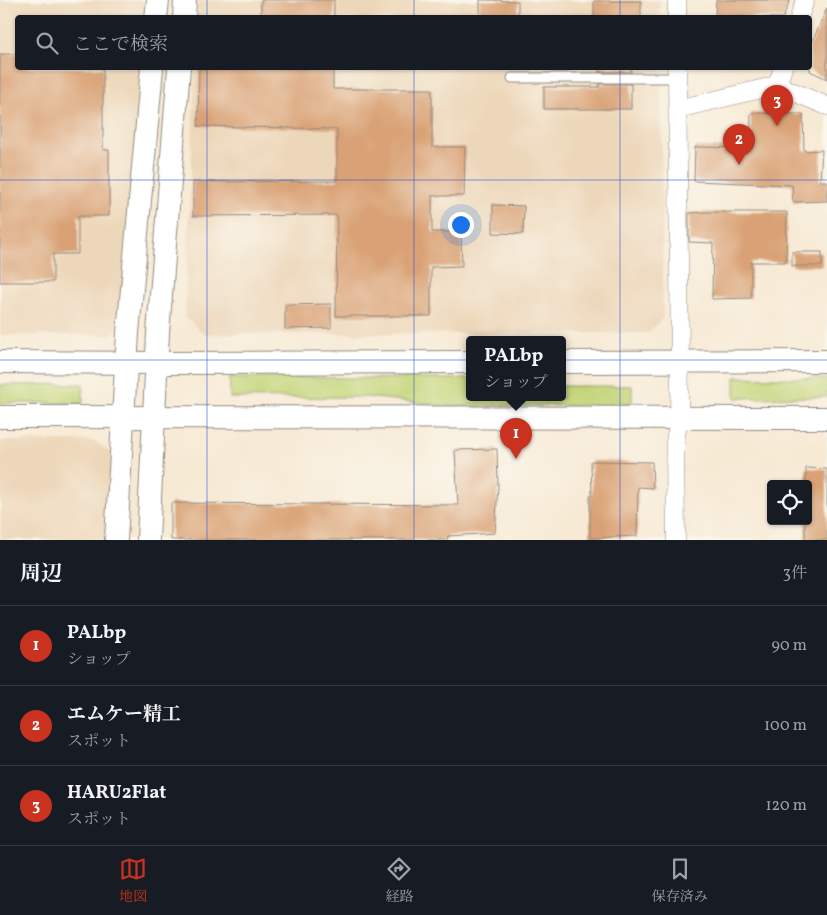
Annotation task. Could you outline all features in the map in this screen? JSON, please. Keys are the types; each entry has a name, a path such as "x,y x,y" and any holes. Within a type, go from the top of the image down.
{"street":[{"path":"156,15 158,0"},
{"path":"184,15 185,0"},
{"path":"677,0 677,15"},
{"path":"800,15 805,0"},
{"path":"116,540 127,363 152,70"},
{"path":"148,540 156,363 180,70"},
{"path":"777,84 782,70"},
{"path":"676,540 675,442 679,417 680,360 678,73"},
{"path":"678,109 777,84 827,106"},
{"path":"566,362 680,360 827,362"},
{"path":"0,362 466,362"},
{"path":"0,416 827,418"}],"lane":[{"path":"512,78 678,73"}],"shaded area":[{"path":"0,0 144,0 143,15 15,15 15,70 141,70 127,316 112,335 0,335"},
{"path":"198,0 660,0 660,15 197,15"},
{"path":"195,70 661,70 663,317 649,333 204,334 185,317"},
{"path":"0,441 94,441 118,457 113,540 0,540"}],"green space":[{"path":"230,377 466,379 466,401 566,401 566,386 632,386 632,405 448,406 367,397 230,398"},
{"path":"735,377 827,379 827,397 735,398"},
{"path":"83,384 83,403 0,403 0,385"}],"building":[{"path":"261,0 334,0 334,15 261,15"},
{"path":"480,0 518,1 518,15 480,15"},
{"path":"716,0 790,0 784,15 715,15"},
{"path":"594,1 641,1 641,15 594,15"},
{"path":"827,8 827,79 810,71 812,70 812,42"},
{"path":"0,54 15,54 15,70 103,70 103,150 109,150 109,216 78,216 78,254 53,254 53,282 0,282"},
{"path":"199,70 333,70 333,89 432,89 432,147 465,147 464,196 432,196 432,232 461,232 462,266 431,267 431,316 336,316 337,215 193,216 193,182 337,181 337,129 198,126"},
{"path":"599,70 631,70 631,72 599,72"},
{"path":"599,84 631,84 631,109 544,109 544,87 599,87"},
{"path":"751,113 803,114 804,151 822,150 820,181 827,181 827,201 793,202 792,185 694,181 695,147 750,148"},
{"path":"493,205 524,206 523,234 493,233"},
{"path":"787,212 786,262 751,262 751,298 712,299 713,243 689,242 689,213"},
{"path":"792,252 822,252 822,266 792,266"},
{"path":"331,304 331,328 285,329 285,305"},
{"path":"497,449 498,486 495,533 448,536 447,540 171,540 171,503 458,505 455,450"},
{"path":"591,461 652,462 653,488 638,487 637,536 590,538"},
{"path":"806,468 827,469 827,540 805,540 805,525 812,525 812,480 806,480"}],"place":[{"name":"HARU2Flat","path":"777,126"},
{"name":"エムケー精工","path":"739,165"},
{"name":"PALbp","path":"516,459"}]}
